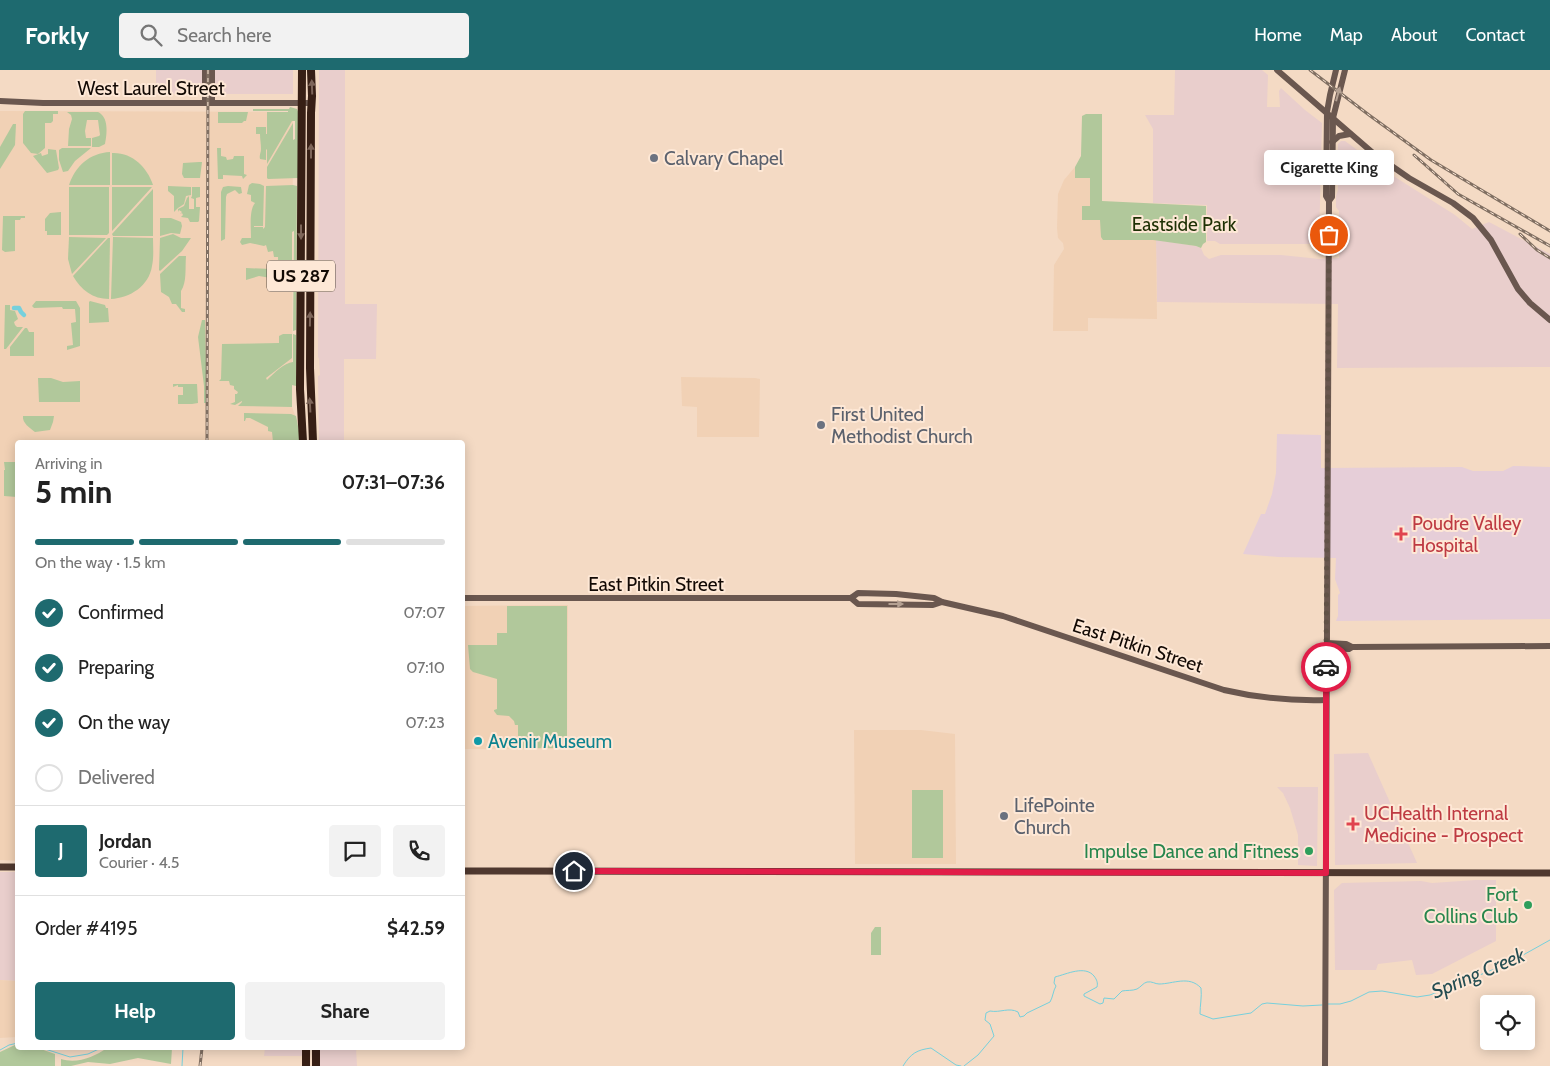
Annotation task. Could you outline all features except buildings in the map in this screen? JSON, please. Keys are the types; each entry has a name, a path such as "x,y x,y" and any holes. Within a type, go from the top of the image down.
{"highway":[{"name":"US 287","path":"302,70 300,400 303,440"},
{"name":"US 287","path":"311,70 310,390 313,440"},
{"path":"301,183 304,194 307,198 311,199"},
{"path":"301,267 306,289 310,294"},
{"path":"306,1050 306,1066"},
{"path":"316,1050 316,1066"}],"main road":[{"path":"205,70 208,103"},
{"path":"208,103 212,70"},
{"path":"1277,70 1350,134 1390,165 1453,203 1473,218 1491,240 1518,289 1530,303 1550,320"},
{"path":"1325,1066 1329,201 1326,196 1327,112 1336,70"},
{"path":"1329,201 1332,197 1333,118 1345,70"},
{"name":"West Laurel Street","path":"0,101 43,103 312,103"},
{"path":"1332,142 1339,136 1350,134"},
{"name":"East Pitkin Street","path":"465,598 850,598 858,593 928,597 1003,616 1241,694 1291,700 1326,700"},
{"name":"East Pitkin Street","path":"850,598 858,604 933,605 942,602"},
{"path":"1326,645 1349,649 1352,647 1550,646"},
{"path":"0,867 15,867"},
{"path":"465,871 1550,874"}],"shaded area":[{"path":"156,70 293,70 293,94 156,94"},
{"path":"319,70 345,70 345,304 377,304 376,359 344,359 344,440 319,440 318,376 320,375 318,357"},
{"path":"1175,70 1262,70 1268,75 1267,107 1280,107 1279,91 1281,88 1322,123 1318,244 1220,244 1215,241 1207,241 1207,205 1153,203 1153,129 1145,115 1174,115"},
{"path":"0,111 293,112 292,407 300,440 15,440 15,861 0,860"},
{"path":"1341,141 1345,141 1387,172 1455,215 1472,229 1489,222 1550,254 1550,367 1337,368 1338,304 1157,302 1156,240 1196,246 1201,248 1204,255 1209,259 1221,255 1281,255 1320,259 1339,258 1339,211 1336,207 1336,196 1338,190 1338,144"},
{"path":"1075,167 1076,178 1090,177 1090,206 1156,240 1157,319 1088,318 1088,331 1053,331 1054,265 1064,249 1063,243 1058,238 1058,194 1064,180"},
{"path":"681,377 760,379 759,437 697,437 697,407 682,406"},
{"name":"Poudre Valley Hospital","path":"1277,434 1321,435 1321,468 1462,467 1473,471 1503,471 1513,466 1550,467 1550,619 1336,621 1338,616 1338,595 1340,593 1335,579 1336,558 1243,554 1261,514 1265,514 1272,494 1276,473"},
{"path":"568,605 567,749 465,749 465,606"},
{"path":"854,730 921,730 955,734 956,864 855,864"},
{"path":"1368,753 1417,863 1335,865 1334,754"},
{"path":"1277,787 1318,787 1317,866 1298,865 1298,835 1290,808 1283,793"},
{"path":"0,872 15,872 15,981 0,980"},
{"path":"1496,880 1496,941 1432,974 1416,975 1412,960 1378,964 1376,970 1335,970 1334,890 1342,883 1421,881 1432,883"},
{"path":"0,980 15,981 15,1037 0,1038"},
{"path":"265,1050 303,1050 303,1056 264,1056"},
{"path":"320,1050 356,1050 357,1066 320,1066"}],"green space":[{"path":"290,107 297,109 300,117 298,119 300,160 298,162 298,178 268,179 267,167 293,123 293,140 295,139 295,121 292,121 267,164 267,149 266,160 260,159 260,134 256,134 256,127 266,127 267,134 267,112 288,111 253,111 253,109 289,109"},
{"path":"25,111 58,111 58,114 53,114 53,121 51,123 45,123 45,148 38,154 31,153 23,143 23,114"},
{"path":"67,112 98,112 102,114 106,122 105,144 99,147 92,147 92,138 100,135 98,120 87,120 86,138 91,138 91,146 68,146 69,129 72,119 71,115"},
{"path":"218,112 248,112 246,121 242,123 218,123"},
{"name":"Eastside Park","path":"1086,114 1102,114 1102,201 1206,206 1206,242 1201,248 1153,240 1103,240 1101,237 1100,220 1082,220 1082,206 1090,206 1090,178 1075,178 1075,167 1081,156 1082,116"},
{"path":"13,124 16,124 15,145 0,169 0,147"},
{"path":"62,148 91,148 75,161 68,171 63,172 59,160 59,150"},
{"path":"217,148 221,148 221,156 226,157 227,160 233,159 234,156 244,156 244,174 247,175 243,179 242,176 223,175 223,179 218,179"},
{"path":"48,149 56,150 59,168 47,173 33,156 41,153 42,156 48,154"},
{"path":"110,152 110,185 69,185 79,166 96,155"},
{"path":"112,153 126,155 138,162 147,172 153,185 112,185"},
{"path":"202,162 200,178 184,178 182,174 183,163"},
{"path":"252,183 264,186 263,226 254,226 263,227 263,229 265,227 266,186 297,186 296,330 293,331 294,231 292,232 292,262 278,261 278,257 274,257 273,251 268,252 266,245 250,243 242,245 240,242 242,238 251,238 251,215 255,203 251,201 251,195 247,194 249,185"},
{"path":"168,186 191,187 191,195 186,196 184,204 174,212 174,196 168,191"},
{"path":"69,187 109,187 109,233 107,235 69,235"},
{"path":"112,187 152,187 112,231"},
{"path":"192,187 200,187 200,197 196,198 196,207 200,207 198,222 190,222 188,218 181,217 183,215 182,213 180,214 182,212 179,210 178,212 178,209 184,206 189,196 189,209 194,209 194,199 191,198"},
{"path":"223,187 241,187 242,193 239,194 235,190 227,194 225,239 221,241 221,192"},
{"path":"153,189 153,236 113,236 112,234"},
{"path":"61,212 61,235 47,235 45,219 50,213"},
{"path":"3,216 25,216 25,218 20,220 15,220 15,251 5,252 2,250"},
{"path":"160,218 171,218 181,222 180,234 171,233 160,236"},
{"path":"173,234 181,238 191,238 182,251 160,271 160,238"},
{"path":"69,237 106,238 72,274 68,259"},
{"path":"113,237 153,238 153,263 147,279 138,290 125,296 111,299"},
{"path":"110,238 109,299 103,299 88,293 73,276"},
{"path":"179,256 186,256 185,279 181,291 181,308 185,309 185,312 182,312 176,304 172,304 169,297 161,292 160,274"},
{"path":"292,263 292,291 279,287 279,264"},
{"path":"272,264 277,264 277,279 259,276 246,280 246,268 271,269"},
{"path":"36,301 76,301 80,308 80,346 67,350 67,346 73,345 71,323 76,322 75,309 63,309 62,307 34,308 32,306"},
{"path":"90,301 105,305 108,308 109,322 89,323"},
{"path":"5,305 10,305 10,310 15,311 18,319 14,322 15,325 23,327 6,349 4,349"},
{"path":"202,320 205,320 207,403 204,403 204,386 198,337"},
{"path":"25,328 29,332 34,332 34,356 10,356 10,347"},
{"path":"292,334 292,358 266,378 267,380 283,366 293,362 293,334 296,335 296,374 298,381 296,386 292,385 292,407 238,406 242,401 235,405 230,404 235,402 235,394 238,392 234,389 234,386 230,385 229,381 219,381 221,379 222,344 279,343 279,336"},
{"path":"38,378 51,378 63,382 80,381 80,402 39,402"},
{"path":"173,384 197,384 198,403 178,404 178,395 183,395 183,387 178,387 178,385 173,387"},
{"path":"244,413 291,414 296,416 300,440 273,440 272,432 268,431 268,427 250,418 246,418 244,421"},
{"path":"23,416 54,416 50,430 35,432 25,423"},
{"path":"4,462 15,462 15,497 4,496"},
{"path":"507,606 567,606 567,748 518,748 518,725 515,725 509,716 497,715 494,711 497,709 497,679 473,672 470,669 468,645 497,645 497,633 507,633"},
{"path":"912,790 943,790 943,858 912,858"},
{"path":"875,927 881,927 881,955 871,955 871,933"},
{"path":"15,1045 15,1050 44,1050 55,1054 55,1066 0,1066 0,1052"},
{"path":"104,1050 172,1050 171,1064 138,1058 110,1064 88,1062 61,1066 61,1059 73,1061 97,1054"}],"waterway":[{"path":"14,308 19,308 24,315"},
{"name":"Spring Creek","path":"1328,1004 1340,1004 1351,1001 1369,992 1382,991 1417,997 1430,995 1507,964 1550,940"},
{"name":"Spring Creek","path":"964,1066 978,1055 994,1036 990,1024 985,1020 986,1013 990,1011 1011,1010 1018,1012 1020,1017 1024,1016 1050,1002 1056,986 1054,983 1055,977 1076,971 1086,971 1094,976 1097,987 1084,994 1084,996 1100,1004 1103,1003 1104,998 1114,999 1122,991 1137,989 1147,982 1159,984 1186,981 1196,984 1201,988 1200,1014 1213,1019 1251,1013 1262,1004 1267,1003 1303,1006 1322,1005"},
{"name":"Spring Creek","path":"0,1050 15,1044"},
{"name":"Spring Creek","path":"903,1066 915,1053 931,1048 956,1065 961,1066"},
{"name":"Spring Creek","path":"48,1050 70,1057 88,1054 97,1050"},
{"name":"Spring Creek","path":"182,1066 183,1050"}],"railway":[{"path":"207,440 208,70"},
{"path":"1310,70 1431,160 1550,231"},
{"path":"1414,155 1458,194 1550,246"},
{"path":"1520,234 1537,250 1550,258"},
{"path":"200,1066 202,1050"}],"way so far":[{"path":"1326,667 1329,235"}],"place":[{"name":"Calvary Chapel","path":"654,158"},
{"name":"Cigarette King","path":"1329,235"},
{"name":"First United Methodist Church","path":"821,425"},
{"name":"Poudre Valley Hospital","path":"1401,534"},
{"name":"Avenir Museum","path":"478,741"},
{"name":"LifePointe Church","path":"1004,816"},
{"name":"UCHealth Internal Medicine - Prospect","path":"1353,824"},
{"name":"Impulse Dance and Fitness","path":"1309,851"},
{"name":"Fort Collins Club","path":"1528,905"}],"route":[{"path":"574,871 1326,873 1326,667"}]}
